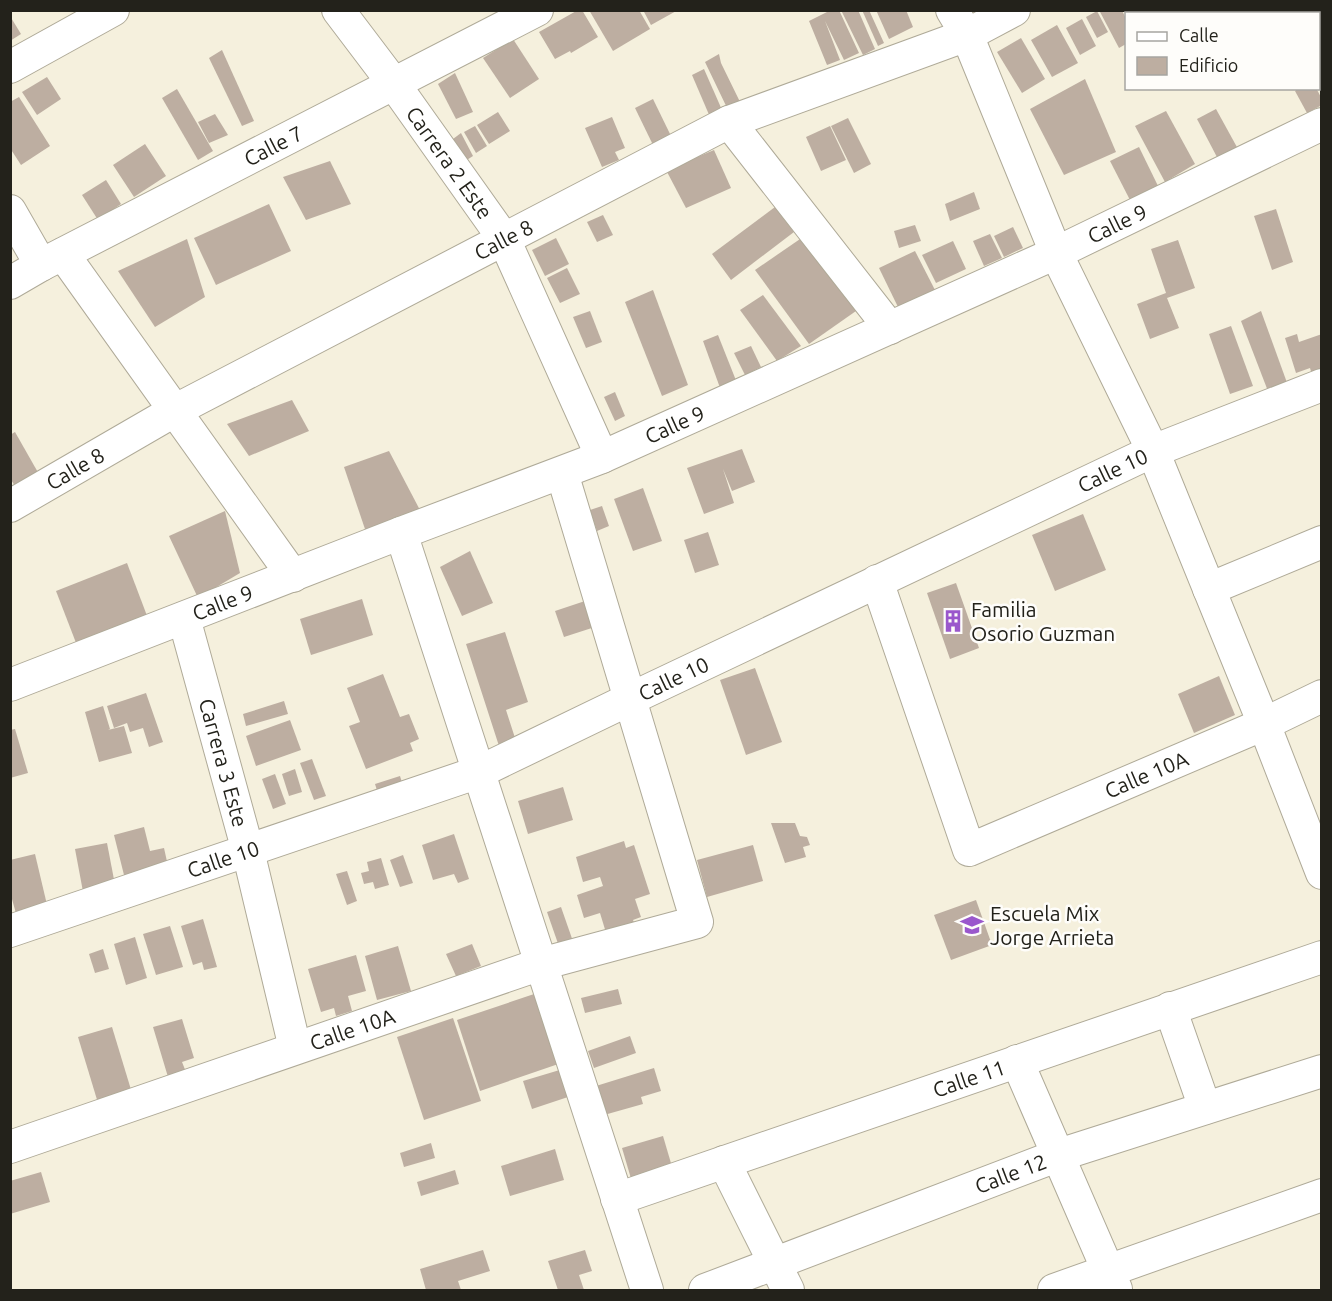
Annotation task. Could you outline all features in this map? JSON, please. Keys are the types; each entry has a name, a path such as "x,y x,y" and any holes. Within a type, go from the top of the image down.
{"street":[{"path":"10,67 113,10"},
{"name":"Carrera 2 Este","path":"338,10 394,84 504,239 602,457"},
{"name":"Calle 7","path":"10,283 52,259 537,10"},
{"name":"Calle 8","path":"10,506 174,411 729,122 959,23 1014,10"},
{"path":"959,23 1056,253 1153,451 1322,873"},
{"path":"729,122 890,328"},
{"name":"Calle 9","path":"10,685 602,457 1056,253 1322,124"},
{"path":"10,211 52,259 174,411 293,576"},
{"name":"Calle 10","path":"10,931 479,772 1153,451 1322,385"},
{"path":"562,473 630,699"},
{"path":"401,533 647,1290"},
{"path":"1209,589 1322,542"},
{"name":"Calle 10A","path":"877,581 969,850 1264,724 1322,696"},
{"name":"Carrera 3 Este","path":"184,618 248,851 295,1048"},
{"name":"Calle 10A","path":"10,1147 541,964 697,922 630,699"},
{"name":"Calle 11","path":"617,1199 1322,957"},
{"path":"1170,1008 1205,1108"},
{"path":"1017,1061 1112,1281"},
{"name":"Calle 12","path":"705,1290 781,1277 1059,1155 1322,1071"},
{"path":"724,1162 781,1277"},
{"path":"1054,1290 1112,1281 1322,1196"}],"building":[{"path":"578,10 582,10 598,37 571,53 570,51 555,59 539,32"},
{"path":"589,10 639,10 650,29 613,51"},
{"path":"643,10 678,10 651,25"},
{"path":"831,10 839,10 859,53 844,60 825,21 840,60 827,65 809,21"},
{"path":"841,10 858,10 875,49 863,55"},
{"path":"862,10 869,10 884,43 878,46"},
{"path":"876,10 906,10 913,27 889,39"},
{"path":"1099,10 1122,10 1125,17 1125,45 1119,48"},
{"path":"1097,11 1108,32 1097,38 1086,17"},
{"path":"10,16 21,34 10,41"},
{"path":"1082,19 1096,46 1080,55 1066,28"},
{"path":"1057,25 1078,63 1052,77 1031,40"},
{"path":"1021,38 1045,79 1022,93 997,52"},
{"path":"513,39 539,79 510,98 483,58"},
{"path":"222,50 254,121 242,126 209,58"},
{"path":"719,54 721,63 742,106 729,112 705,62"},
{"path":"704,69 722,110 710,117 692,75"},
{"path":"455,73 473,112 456,119 438,84"},
{"path":"47,77 61,99 37,115 22,92"},
{"path":"1085,79 1116,152 1064,175 1030,109"},
{"path":"177,89 213,151 198,160 162,98"},
{"path":"1317,90 1322,99 1322,105 1307,113 1295,91"},
{"path":"19,97 50,146 21,165 10,148 10,102"},
{"path":"653,99 671,136 653,145 635,108"},
{"path":"1216,109 1238,149 1218,159 1197,119"},
{"path":"1166,111 1195,164 1165,182 1135,126"},
{"path":"498,112 510,131 489,144 477,125"},
{"path":"215,114 228,135 209,143 198,122"},
{"path":"612,117 625,148 615,152 619,160 602,167 585,128"},
{"path":"848,118 871,164 854,173 831,126"},
{"path":"475,126 487,146 476,153 464,132"},
{"path":"830,126 846,160 821,171 806,137"},
{"path":"461,133 473,156 462,163 449,142"},
{"path":"145,144 166,176 134,197 113,165"},
{"path":"1139,147 1159,188 1131,202 1110,161"},
{"path":"714,150 731,188 686,208 666,170"},
{"path":"330,161 351,204 306,220 283,177"},
{"path":"106,180 121,204 98,220 82,195"},
{"path":"974,192 980,209 950,221 945,204"},
{"path":"269,204 291,251 216,285 194,238"},
{"path":"775,207 794,232 731,280 712,254"},
{"path":"1276,209 1293,262 1272,270 1254,216"},
{"path":"603,215 613,235 597,242 587,222"},
{"path":"915,225 921,241 899,248 894,231"},
{"path":"1013,227 1023,248 1004,257 994,236"},
{"path":"990,234 1002,258 984,266 973,241"},
{"path":"803,237 856,311 809,344 755,270"},
{"path":"556,238 569,264 545,276 532,250"},
{"path":"187,239 205,297 155,327 118,271"},
{"path":"1178,240 1195,288 1167,298 1179,328 1150,339 1137,304 1166,293 1151,249"},
{"path":"953,241 966,269 936,283 922,255"},
{"path":"915,251 935,290 898,307 879,268"},
{"path":"567,268 580,294 560,303 547,278"},
{"path":"653,290 688,385 662,396 625,302"},
{"path":"763,295 801,346 777,361 740,310"},
{"path":"590,311 602,342 586,348 573,317"},
{"path":"1261,311 1290,391 1271,399 1241,321"},
{"path":"1231,326 1253,386 1230,394 1209,334"},
{"path":"1297,334 1299,342 1322,334 1322,372 1312,375 1310,368 1296,373 1285,338"},
{"path":"718,335 739,388 723,396 703,341"},
{"path":"751,346 761,367 745,375 734,353"},
{"path":"615,392 625,416 615,421 604,397"},
{"path":"292,400 309,431 249,456 227,424"},
{"path":"15,432 44,483 21,496 10,478 10,435"},
{"path":"742,449 755,482 732,491 723,469 734,503 704,514 687,468"},
{"path":"389,451 421,512 367,535 344,467"},
{"path":"643,488 662,541 633,551 614,499"},
{"path":"602,506 609,526 597,531 590,510"},
{"path":"225,511 240,573 198,598 169,536"},
{"path":"1083,514 1106,570 1055,591 1032,535"},
{"path":"708,532 719,565 695,573 684,540"},
{"path":"470,551 493,603 462,616 440,567"},
{"path":"127,563 149,621 78,648 56,591"},
{"name":"Familia Osorio Guzman","path":"956,583 979,648 950,659 927,593"},
{"path":"362,599 373,635 311,655 300,619"},
{"path":"588,600 598,626 564,637 555,611"},
{"path":"505,632 528,702 506,710 516,741 499,746 466,644"},
{"path":"755,668 782,742 746,755 720,680"},
{"path":"383,674 400,717 409,714 419,739 410,743 413,751 366,769 349,726 360,722 347,688"},
{"path":"1219,676 1235,715 1194,733 1178,694"},
{"path":"146,693 163,742 149,747 143,728 130,732 127,723 114,728 107,706"},
{"path":"284,701 288,714 246,726 243,714"},
{"path":"103,706 110,729 108,730 124,726 132,753 99,762 85,712"},
{"path":"290,720 301,750 256,766 246,736"},
{"path":"15,729 28,773 10,778 10,730"},
{"path":"312,759 326,796 314,800 300,763"},
{"path":"295,769 302,792 289,796 282,774"},
{"path":"275,774 286,804 273,809 262,779"},
{"path":"400,776 406,795 381,803 375,784"},
{"path":"563,787 573,820 528,834 518,801"},
{"path":"771,823 795,823 800,836 807,837 810,845 803,847 806,857 785,863"},
{"path":"144,827 150,851 164,848 168,866 127,887 114,835"},
{"path":"454,834 469,879 458,883 454,874 433,880 422,845"},
{"path":"624,841 626,848 634,845 650,894 635,899 641,917 633,920 636,927 607,936 600,913 584,918 577,895 603,886 600,877 583,882 576,857"},
{"path":"107,843 116,890 84,897 75,849"},
{"path":"753,845 763,881 707,897 697,860"},
{"path":"35,854 48,909 17,917 10,892 10,860"},
{"path":"403,855 413,883 400,887 390,860"},
{"path":"381,858 389,885 375,889 373,882 364,884 361,873 369,871 367,862"},
{"path":"347,871 357,901 347,905 336,874"},
{"path":"976,900 992,945 951,960 934,915"},
{"path":"561,907 576,950 562,955 547,912"},
{"path":"203,919 217,967 204,970 202,962 193,965 181,926"},
{"path":"170,926 183,967 156,975 143,934"},
{"path":"135,937 147,978 126,985 114,944"},
{"path":"472,944 481,966 456,976 446,954"},
{"path":"398,946 411,991 377,1000 365,956"},
{"path":"103,949 109,969 95,973 89,954"},
{"path":"356,955 366,991 348,996 352,1011 336,1016 334,1008 321,1012 308,969"},
{"path":"618,989 622,1004 585,1013 581,998"},
{"path":"546,990 570,1060 480,1091 457,1020"},
{"path":"453,1018 481,1101 424,1120 397,1037"},
{"path":"182,1019 194,1058 182,1062 186,1072 168,1077 153,1027"},
{"path":"112,1027 132,1093 98,1103 78,1037"},
{"path":"630,1036 636,1053 594,1068 588,1051"},
{"path":"654,1068 661,1091 641,1097 643,1104 604,1115 596,1086"},
{"path":"563,1069 571,1096 532,1109 523,1081"},
{"path":"663,1136 673,1170 632,1182 622,1148"},
{"path":"431,1143 435,1158 404,1167 400,1153"},
{"path":"555,1149 564,1180 510,1196 501,1166"},
{"path":"455,1170 459,1184 421,1196 417,1182"},
{"path":"41,1172 50,1202 10,1214 10,1181"},
{"path":"483,1250 490,1271 458,1281 461,1290 426,1290 420,1269"},
{"path":"585,1250 592,1271 579,1275 584,1290 558,1290 548,1261"}],"place":[{"name":"Familia Osorio Guzman","path":"953,621"},
{"name":"Escuela Mix Jorge Arrieta","path":"972,925"}]}
